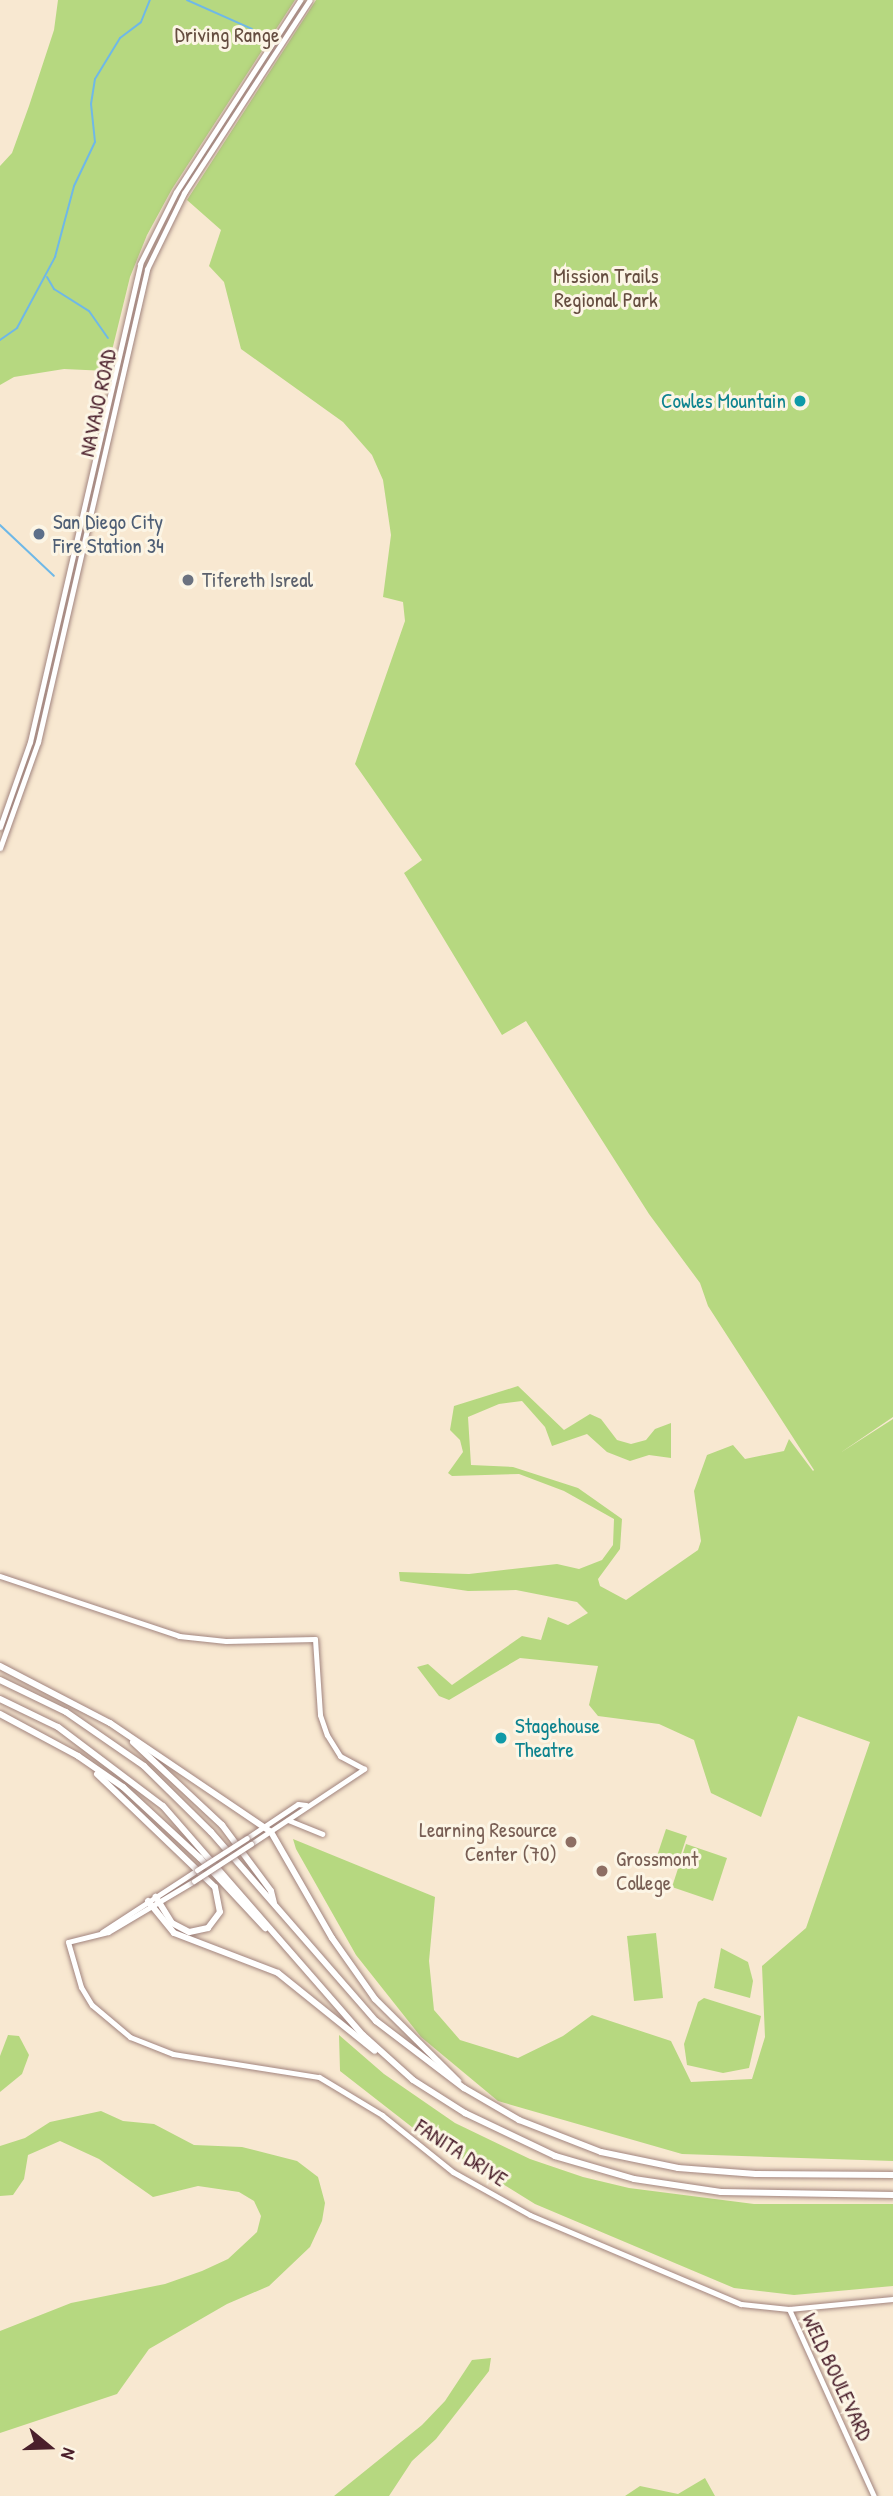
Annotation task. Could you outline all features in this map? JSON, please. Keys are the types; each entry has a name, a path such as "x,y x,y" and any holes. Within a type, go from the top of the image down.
{"highway":[{"path":"0,1666 110,1723 271,1832 332,1938 375,1999 464,2088"},
{"path":"0,1680 66,1713 144,1766 183,1801 376,2021 464,2088 558,2137 638,2162 756,2174 893,2175"},
{"path":"0,1699 58,1727 163,1806 289,1952"},
{"path":"0,1714 78,1756 123,1787 184,1841 399,2069"},
{"path":"110,1723 197,1797 271,1891 275,1905"},
{"path":"78,1756 206,1879 221,1905 213,1924 193,1933 174,1925 157,1903 148,1901"},
{"path":"157,1903 167,1927 181,1937 264,1967 299,1986 399,2069 507,2135 555,2156 634,2179 721,2192 893,2195"}],"main road":[{"name":"NAVAJO ROAD","path":"0,827 30,742 129,300 156,227 300,0"},
{"name":"NAVAJO ROAD","path":"0,848 38,742 137,300 164,228 308,0"},
{"path":"121,372 129,300"},
{"path":"0,1576 179,1636 226,1641 315,1639 319,1702 327,1735 340,1756 363,1769 194,1881 102,1932"},
{"path":"157,1903 189,1875 263,1826 298,1804 306,1805"},
{"path":"288,1821 322,1833"},
{"path":"102,1932 148,1901"},
{"name":"FANITA DRIVE","path":"102,1932 68,1942 81,1987 92,2005 139,2042 173,2054 319,2077 382,2115 453,2172 530,2215 716,2295 749,2306 789,2309 893,2299"},
{"name":"WELD BOULEVARD","path":"789,2309 874,2496"}],"green space":[{"name":"Driving Range","path":"58,0 295,0 172,189 147,235 130,277 107,371 64,369 14,377 0,385 0,166 12,153 29,106 54,30"},
{"name":"Mission Trails Regional Park","path":"316,0 893,0 893,1417 840,1453 893,1419 893,2161 682,2154 498,2101 421,2037 356,1955 296,1849 293,1839 435,1897 429,1961 434,2010 460,2040 518,2058 563,2036 592,2015 671,2041 691,2082 752,2079 765,2037 762,1966 806,1928 870,1742 798,1716 761,1817 711,1793 694,1740 659,1724 598,1716 589,1705 598,1666 520,1658 449,1700 439,1696 417,1667 428,1664 452,1685 522,1636 541,1640 548,1617 568,1625 588,1613 577,1602 516,1590 468,1591 400,1581 399,1572 469,1574 557,1564 579,1569 602,1560 613,1545 614,1519 564,1491 519,1474 452,1476 448,1473 463,1452 460,1440 450,1430 454,1406 518,1386 564,1430 590,1414 601,1419 617,1440 631,1444 646,1440 655,1429 671,1423 671,1458 649,1455 630,1461 607,1452 587,1434 552,1446 545,1427 522,1401 499,1404 468,1417 471,1465 513,1467 578,1488 622,1519 620,1549 598,1579 600,1586 626,1600 698,1550 701,1541 694,1491 707,1455 733,1445 745,1459 784,1451 789,1439 814,1470 708,1306 700,1283 649,1214 526,1021 502,1035 404,873 422,860 355,764 405,621 403,602 383,597 391,535 383,480 372,455 343,422 241,349 224,282 209,266 221,230 187,200"},
{"path":"666,1829 687,1836 678,1863 657,1856"},
{"path":"686,1844 727,1858 713,1901 672,1887"},
{"path":"656,1933 663,1998 634,2001 627,1936"},
{"path":"721,1948 748,1962 753,1981 750,1998 714,1988"},
{"path":"704,1998 761,2016 749,2068 723,2073 687,2065 684,2044 698,2002"},
{"path":"8,2035 19,2036 29,2055 22,2074 0,2092 0,2056"},
{"path":"339,2035 384,2074 455,2123 530,2159 583,2177 629,2188 754,2204 893,2204 893,2286 794,2295 734,2288 535,2204 417,2131 340,2071"},
{"path":"101,2111 123,2121 154,2124 194,2145 242,2147 297,2161 318,2177 325,2203 322,2221 310,2247 269,2286 227,2304 149,2349 117,2394 0,2433 0,2331 71,2303 165,2284 202,2271 228,2259 257,2232 261,2216 254,2201 239,2192 198,2186 153,2197 99,2159 60,2141 28,2155 24,2179 13,2195 0,2196 0,2146 25,2138 50,2122"},
{"path":"491,2358 489,2371 436,2439 412,2461 389,2496 334,2496 422,2425 445,2401 472,2360"},
{"path":"705,2478 715,2496 625,2496 640,2486 678,2494"}],"waterway":[{"path":"0,340 17,328 55,257 74,186 95,142 91,104 95,79 120,38 141,22 150,0"},
{"path":"187,0 252,29"},
{"path":"47,277 54,289 89,311 108,338"},
{"path":"0,525 54,576"}],"place":[{"name":"Cowles Mountain","path":"800,401"},
{"name":"San Diego City Fire Station 34","path":"39,534"},
{"name":"Tifereth Isreal","path":"188,580"},
{"name":"Stagehouse Theatre","path":"501,1738"},
{"name":"Learning Resource Center (70)","path":"571,1842"},
{"name":"Grossmont College","path":"602,1871"}]}
